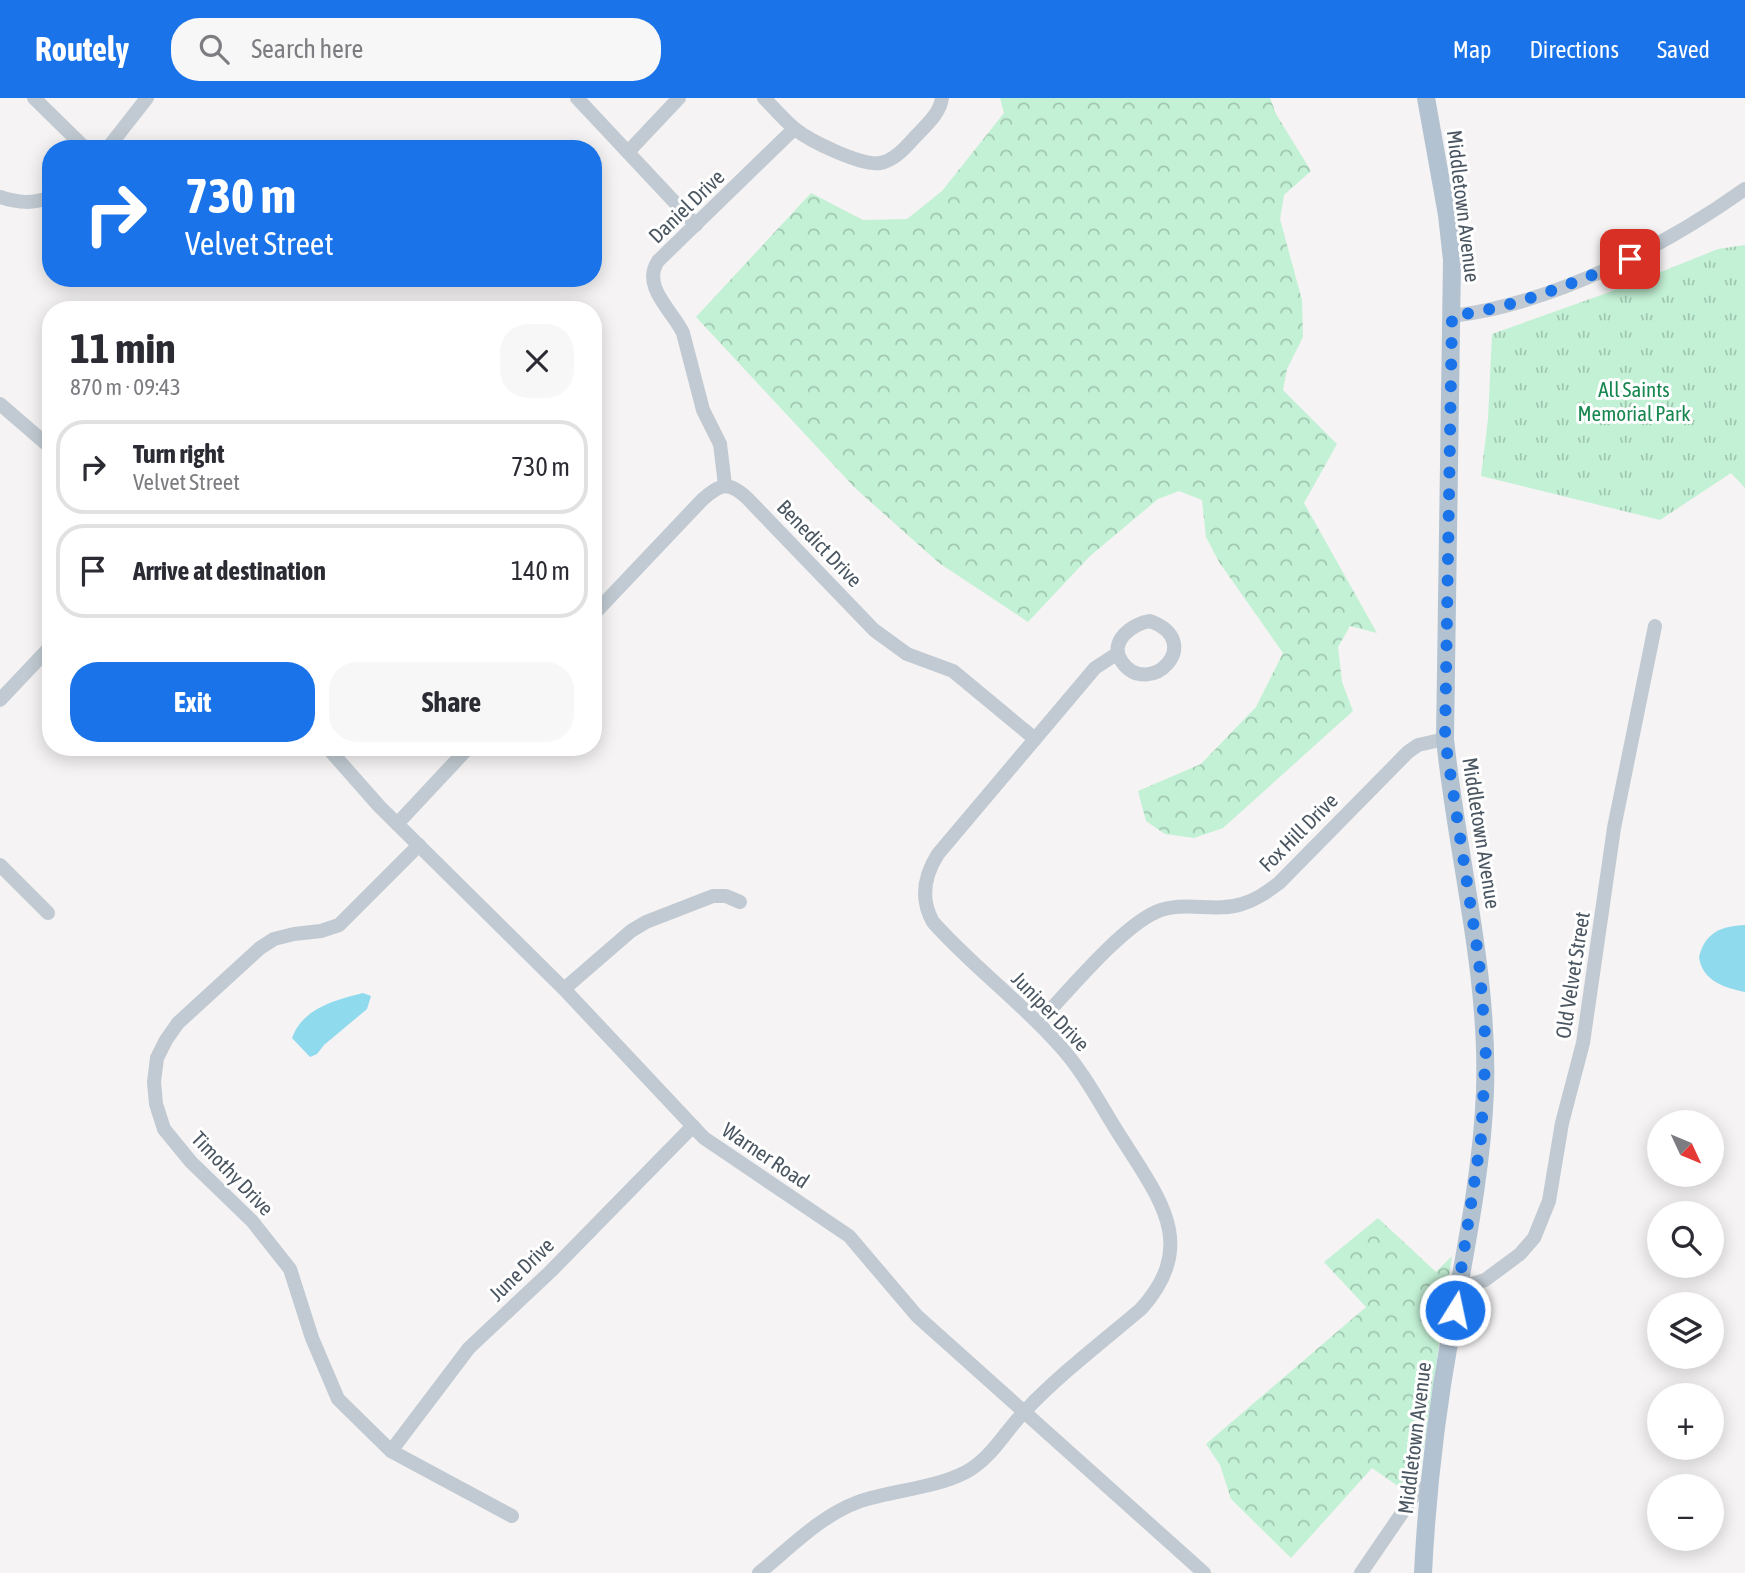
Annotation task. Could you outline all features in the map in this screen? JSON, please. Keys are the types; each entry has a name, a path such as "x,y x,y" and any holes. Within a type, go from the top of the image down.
{"main road":[{"name":"Middletown Avenue","path":"1423,1573 1428,1487 1481,1138 1486,1032 1479,961 1445,739 1452,260 1426,98"}],"street":[{"path":"34,98 77,140"},
{"path":"114,140 148,98"},
{"path":"578,98 696,225"},
{"path":"628,152 679,98"},
{"path":"764,98 794,129 812,140 871,163 883,162 900,152 938,111 942,98"},
{"name":"Daniel Drive","path":"725,485 720,444 703,410 683,333 654,289 652,274 659,261 794,129"},
{"path":"1452,316 1535,296 1609,268 1679,233 1745,189"},
{"path":"0,197 20,202 42,200"},
{"path":"0,404 42,440"},
{"path":"602,606 702,500 715,488 725,485"},
{"name":"Benedict Drive","path":"725,485 738,489 874,630 907,654 953,671 1035,739"},
{"name":"Old Velvet Street","path":"1459,1284 1485,1280 1520,1254 1534,1238 1549,1201 1562,1123 1583,1043 1614,828 1655,626"},
{"name":"Juniper Drive","path":"759,1573 824,1520 842,1509 946,1480 968,1471 984,1458 1024,1411 1141,1309 1159,1286 1171,1251 1168,1222 1161,1202 1075,1066 1038,1023 933,922 927,907 925,890 927,875 938,854 1095,668 1118,653"},
{"path":"0,700 42,656"},
{"name":"Fox Hill Drive","path":"1038,1023 1139,922 1157,912 1177,907 1240,905 1262,895 1279,883 1408,752 1418,745 1445,739"},
{"name":"Warner Road","path":"335,756 397,824 564,989 704,1138 849,1236 917,1316 1204,1573"},
{"path":"397,824 461,756"},
{"name":"Timothy Drive","path":"419,845 339,925 321,932 274,939 223,980 178,1023 157,1058 154,1082 156,1104 164,1129 178,1148 252,1221 290,1269 312,1338 338,1399 391,1451 512,1516"},
{"path":"0,865 48,913"},
{"path":"564,989 631,931 646,922 713,896 726,896 740,902"},
{"name":"June Drive","path":"391,1451 469,1348 551,1271 693,1126"},
{"path":"1361,1573 1415,1494 1428,1487"}],"green space":[{"path":"1000,98 1270,98 1276,114 1311,171 1284,195 1280,219 1302,300 1303,337 1287,369 1283,390 1337,444 1304,503 1377,633 1350,626 1338,647 1342,682 1353,711 1223,828 1194,838 1165,834 1146,821 1138,791 1201,764 1256,707 1283,653 1219,562 1206,537 1202,500 1179,491 1158,499 1090,556 1028,622 939,563 855,488 696,317 811,193 863,220 907,219 942,191 1004,113"},
{"name":"All Saints Memorial Park","path":"1745,245 1745,488 1731,473 1660,520 1481,476 1488,419 1492,334 1621,288 1718,249"},
{"path":"1378,1218 1436,1272 1452,1256 1419,1481 1405,1491 1372,1468 1291,1558 1231,1499 1220,1465 1206,1444 1366,1307 1324,1262"}],"water":[{"path":"1745,925 1745,992 1710,978 1699,957 1710,936 1722,929"},
{"path":"363,993 371,996 367,1009 317,1054 310,1057 292,1038 297,1028 312,1012 331,1002"}],"route":[{"path":"1455,1310 1481,1138 1486,1032 1472,910 1452,799 1445,739 1452,316 1535,296 1630,259"}]}
